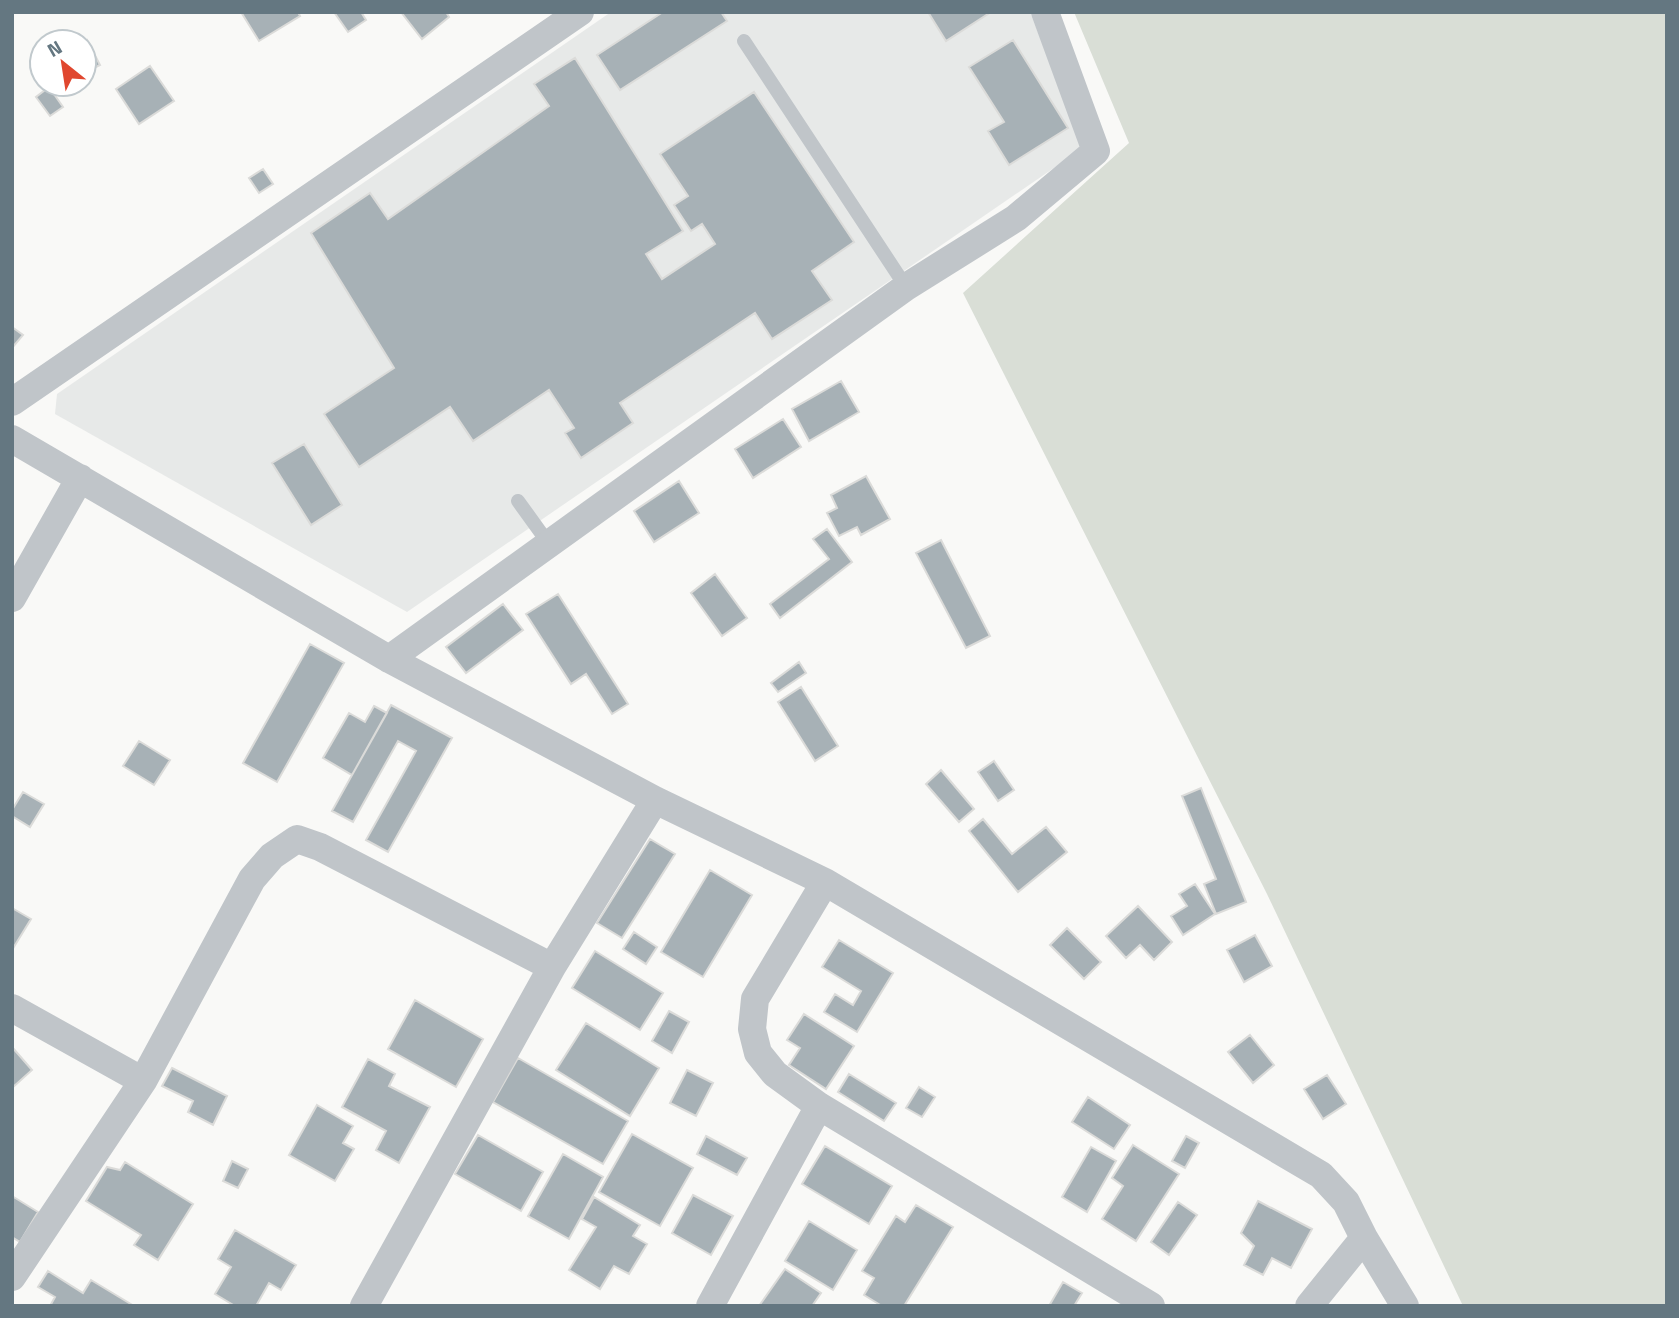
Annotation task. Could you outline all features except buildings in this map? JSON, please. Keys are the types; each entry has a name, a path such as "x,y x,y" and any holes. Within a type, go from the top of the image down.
{"street":[{"path":"12,402 580,12"},
{"path":"389,659 906,287 1016,218 1096,151 1045,12"},
{"path":"12,439 389,659 655,800 825,882 1321,1175 1346,1202 1364,1238 1405,1306"},
{"path":"12,598 80,478"},
{"path":"364,1306 552,967 655,800"},
{"path":"12,1277 143,1081 252,879 272,856 297,839 320,847 552,967"},
{"path":"825,882 755,999 752,1029 758,1053 775,1074 819,1106 1151,1306"},
{"path":"12,1008 143,1081"},
{"path":"710,1306 819,1106"},
{"path":"1309,1306 1364,1238"}],"lane":[{"path":"744,41 906,287"},
{"path":"518,501 549,544"}],"shaded area":[{"path":"611,12 1030,12 1083,148 407,612 55,414 57,394"},
{"path":"1074,12 1667,12 1667,1306 1463,1306 1267,894 963,293 1129,143"}]}
